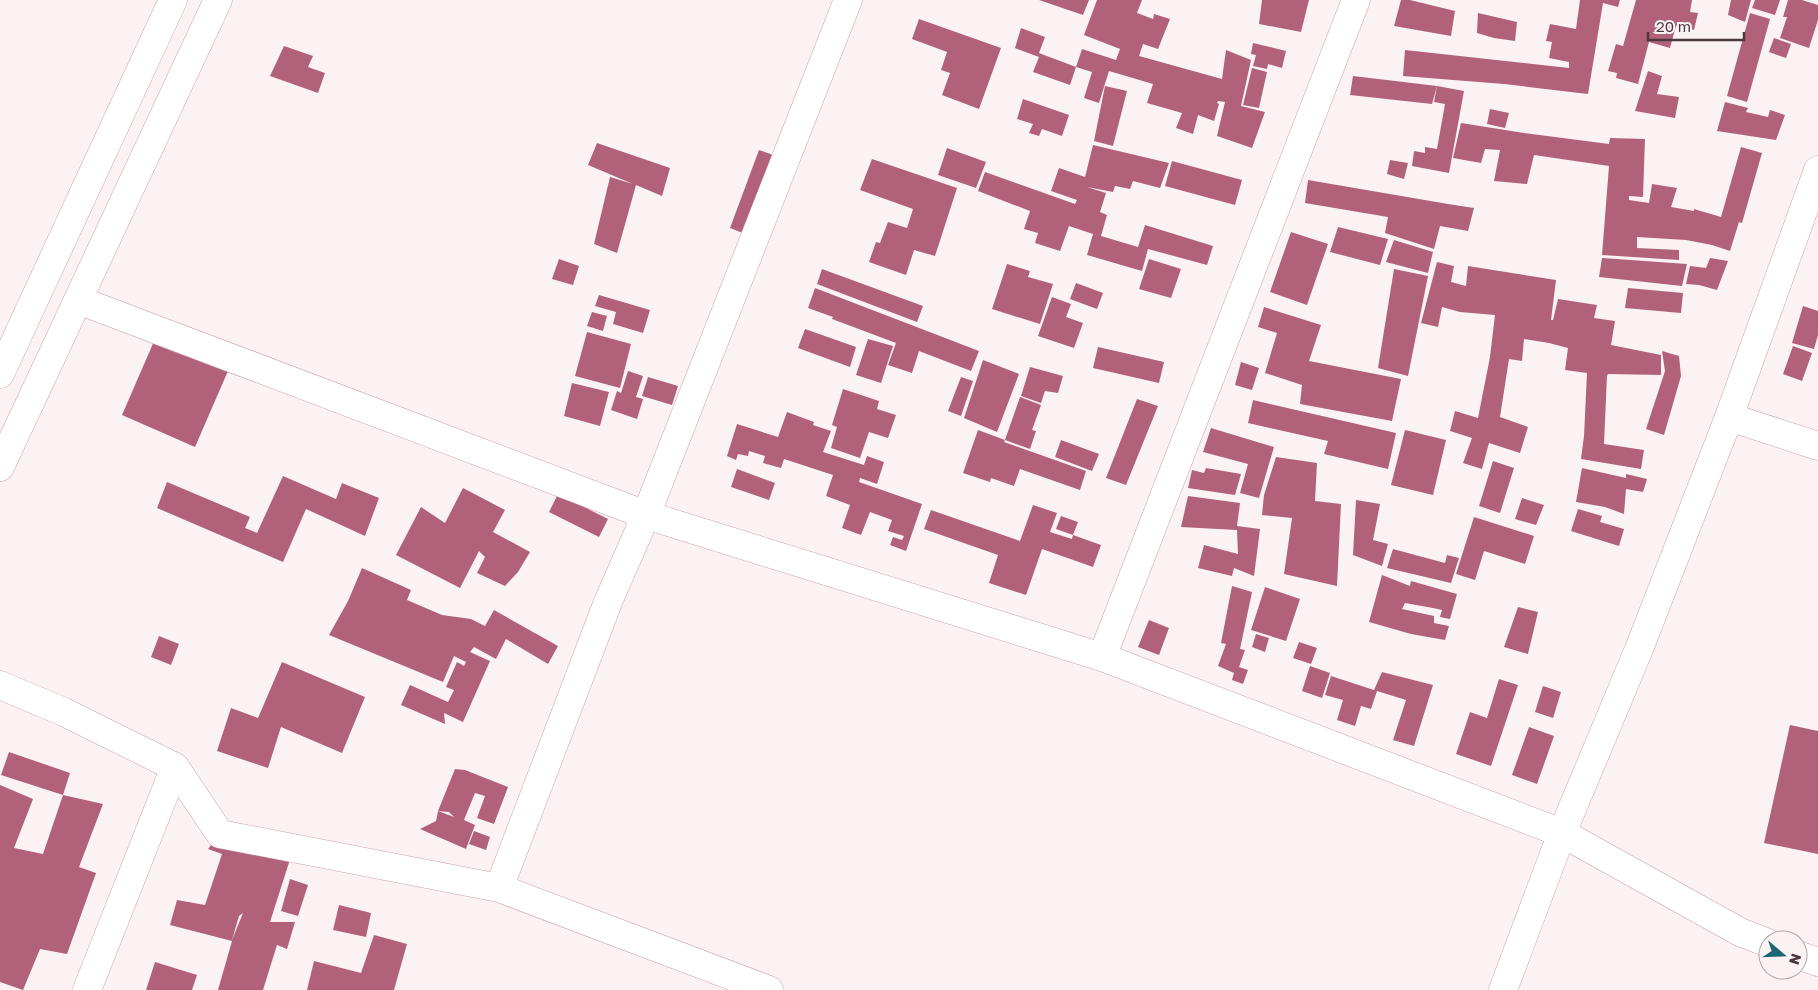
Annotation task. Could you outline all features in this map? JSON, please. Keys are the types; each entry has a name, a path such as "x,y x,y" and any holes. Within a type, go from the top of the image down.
{"street":[{"path":"0,374 173,0"},
{"path":"0,467 218,0"},
{"path":"499,888 608,602 646,515 848,0"},
{"path":"1102,657 1356,0"},
{"path":"1503,990 1562,833 1639,649 1730,417 1818,170"},
{"path":"78,300 646,515 1102,657 1562,833 1740,932 1758,939"},
{"path":"1730,417 1818,446"},
{"path":"0,685 64,712 175,767 220,834 499,888 769,990"},
{"path":"87,990 175,767"}],"building":[{"path":"1039,0 1089,0 1083,15"},
{"path":"1097,0 1142,0 1137,13 1153,19 1154,14 1170,19 1158,49 1143,44 1139,56 1222,79 1226,50 1251,60 1241,106 1265,112 1252,148 1217,136 1225,102 1218,101 1217,103 1219,104 1214,121 1198,115 1193,134 1176,128 1182,113 1147,103 1153,84 1109,71 1099,103 1084,98 1092,72 1076,67 1082,49 1116,60 1120,49 1084,35"},
{"path":"1262,0 1309,0 1301,32 1259,24"},
{"path":"1401,0 1410,0 1455,11 1451,36 1394,26"},
{"path":"1580,0 1620,0 1618,7 1603,3 1588,94 1504,84 1403,76 1405,50 1569,68 1569,62 1549,58 1552,42 1546,41 1550,24 1576,29"},
{"path":"1636,0 1692,0 1690,12 1698,13 1694,30 1676,26 1670,48 1649,42 1638,84 1616,78 1617,73 1608,71 1616,44 1623,46"},
{"path":"1731,0 1751,0 1745,22 1728,15"},
{"path":"1755,0 1780,0 1775,15 1752,8"},
{"path":"1788,0 1802,0 1818,5 1818,20 1809,48 1780,38 1787,17 1783,17"},
{"path":"1478,13 1517,22 1515,41 1477,33"},
{"path":"1750,13 1770,19 1747,102 1727,96"},
{"path":"919,19 1001,48 979,109 942,95 950,73 941,70 947,52 912,39"},
{"path":"1021,28 1045,37 1039,53 1076,67 1070,85 1033,72 1039,57 1015,48"},
{"path":"1774,38 1791,44 1786,58 1769,52"},
{"path":"1253,43 1286,51 1282,68 1268,64 1267,69 1253,66 1256,55 1251,54"},
{"path":"284,46 313,56 308,67 325,73 318,93 270,76"},
{"path":"1252,68 1267,72 1259,108 1243,105"},
{"path":"1648,71 1662,76 1657,94 1679,97 1675,118 1635,111"},
{"path":"1353,76 1437,86 1432,104 1350,95"},
{"path":"1105,86 1127,91 1113,146 1094,141"},
{"path":"1437,86 1464,91 1449,173 1412,166 1414,151 1425,153 1425,147 1437,149 1445,104 1434,102"},
{"path":"1023,99 1069,115 1062,136 1042,129 1039,136 1029,133 1033,124 1017,119"},
{"path":"1725,102 1748,108 1746,112 1768,117 1770,110 1785,115 1776,140 1717,131"},
{"path":"1490,109 1509,113 1505,128 1487,124"},
{"path":"1461,123 1609,144 1610,138 1645,139 1643,197 1629,196 1629,200 1649,203 1652,184 1677,188 1671,207 1694,211 1694,209 1721,217 1741,147 1762,153 1742,223 1739,222 1730,251 1686,240 1637,237 1637,248 1679,250 1679,260 1602,255 1609,166 1534,155 1527,184 1494,181 1500,150 1485,149 1481,163 1453,158"},
{"path":"597,143 670,168 662,196 636,185 617,253 594,244 610,177 633,184 588,165"},
{"path":"1093,145 1169,163 1160,188 1133,181 1130,189 1115,186 1113,192 1087,187 1106,193 1100,212 1107,215 1101,236 1138,247 1145,225 1213,246 1207,265 1148,249 1142,271 1087,255 1093,234 1069,226 1060,251 1035,243 1038,233 1024,229 1030,211 978,191 985,172 1075,204 1077,200 1051,191 1059,168 1085,177"},
{"path":"947,148 986,162 976,188 938,175"},
{"path":"759,150 795,163 766,242 730,228"},
{"path":"872,159 957,188 935,256 914,250 906,275 869,262 876,242 880,243 888,222 907,228 913,209 860,190"},
{"path":"1390,160 1408,163 1404,179 1387,174"},
{"path":"1172,161 1242,180 1235,205 1165,186"},
{"path":"1308,180 1474,208 1468,231 1440,226 1434,249 1385,233 1388,217 1305,203"},
{"path":"1338,227 1388,239 1380,265 1330,252"},
{"path":"1291,232 1328,244 1307,305 1270,292"},
{"path":"1394,240 1433,252 1428,273 1386,262"},
{"path":"1602,258 1687,264 1682,286 1599,277"},
{"path":"1710,258 1728,261 1717,290 1686,284 1690,266 1706,268"},
{"path":"559,259 579,266 573,285 552,279"},
{"path":"1149,259 1181,269 1171,298 1139,289"},
{"path":"1437,262 1454,266 1451,282 1466,286 1468,266 1556,280 1551,320 1553,320 1558,299 1597,305 1594,318 1615,321 1611,345 1661,355 1661,375 1608,374 1607,376 1604,444 1644,450 1641,469 1581,459 1587,373 1565,370 1568,348 1524,339 1522,361 1509,359 1500,417 1528,427 1520,453 1489,443 1482,469 1463,463 1472,438 1450,431 1455,411 1478,418 1490,357 1495,315 1460,312 1442,307 1438,327 1421,323"},
{"path":"1007,264 1030,271 1028,277 1053,284 1040,324 992,309"},
{"path":"822,269 923,306 917,322 817,284"},
{"path":"1394,269 1428,276 1408,376 1378,368"},
{"path":"1076,283 1103,293 1097,309 1070,299"},
{"path":"815,288 979,351 971,371 919,351 912,373 888,365 896,343 808,308"},
{"path":"1628,288 1683,293 1681,313 1625,308"},
{"path":"599,295 650,310 643,333 613,324 616,312 595,306"},
{"path":"1052,297 1071,304 1066,317 1083,323 1074,348 1038,336"},
{"path":"1803,306 1818,311 1818,335 1814,349 1792,343"},
{"path":"1264,307 1321,325 1309,361 1401,379 1392,421 1300,404 1302,385 1265,373 1277,333 1258,327"},
{"path":"592,312 607,316 603,331 587,326"},
{"path":"805,329 856,347 850,367 798,348"},
{"path":"587,332 631,344 620,388 575,376"},
{"path":"155,339 228,371 195,447 122,415"},
{"path":"868,339 893,346 881,383 856,375"},
{"path":"1793,346 1812,353 1802,381 1783,374"},
{"path":"1098,347 1164,362 1159,383 1093,368"},
{"path":"1662,351 1679,356 1681,376 1664,435 1646,429 1665,371"},
{"path":"983,360 1019,374 997,432 964,418"},
{"path":"1241,362 1259,368 1252,390 1235,385"},
{"path":"1030,367 1063,376 1058,393 1045,391 1041,403 1021,396"},
{"path":"628,371 643,376 636,397 643,399 637,419 611,410 617,391 621,393"},
{"path":"648,377 678,386 672,405 642,396"},
{"path":"961,377 973,381 961,416 948,411"},
{"path":"572,383 609,392 600,426 564,416"},
{"path":"843,389 879,401 877,409 896,415 888,438 869,432 860,458 831,448 837,427 832,425"},
{"path":"1020,397 1041,405 1032,430 1036,431 1030,449 1005,440"},
{"path":"1137,399 1158,406 1126,485 1106,478"},
{"path":"1253,400 1396,433 1388,469 1324,454 1328,441 1248,423"},
{"path":"787,412 814,422 813,425 831,431 823,452 864,465 867,456 884,462 877,484 860,478 859,482 922,504 906,551 890,545 893,537 902,540 904,536 888,531 892,520 870,512 861,535 842,528 850,505 826,496 833,475 784,459 781,468 763,463 765,456 749,451 748,456 738,454 736,460 727,456 737,424 778,437"},
{"path":"1211,428 1274,447 1259,498 1240,493 1248,464 1203,452"},
{"path":"978,430 1005,440 1004,442 1086,471 1080,490 1020,469 1014,486 991,478 990,482 963,473"},
{"path":"1405,430 1446,440 1433,495 1391,485"},
{"path":"1061,440 1099,454 1092,471 1055,457"},
{"path":"1276,457 1317,463 1315,501 1341,504 1337,586 1284,574 1292,518 1262,515 1264,495"},
{"path":"1493,461 1514,468 1500,513 1479,506"},
{"path":"1206,468 1241,474 1235,495 1188,488 1192,470 1204,473"},
{"path":"1582,468 1626,478 1626,474 1647,479 1643,492 1626,489 1624,514 1605,507 1576,502"},
{"path":"737,469 775,483 769,500 731,487"},
{"path":"283,476 336,499 342,483 379,498 365,536 306,509 283,562 157,508 167,482 250,517 245,528 257,533"},
{"path":"463,488 505,510 493,532 530,552 518,572 505,586 477,573 485,557 479,551 460,588 396,555 421,507 445,523"},
{"path":"558,494 608,519 599,537 549,512"},
{"path":"1188,496 1240,503 1237,526 1260,529 1254,576 1234,568 1232,576 1198,568 1204,545 1238,554 1237,530 1181,527"},
{"path":"1522,498 1544,505 1536,525 1515,519"},
{"path":"1356,500 1380,504 1373,540 1388,544 1382,566 1353,555"},
{"path":"1033,505 1057,513 1050,532 1072,539 1073,535 1101,545 1093,567 1042,549 1026,595 989,583 998,555 924,529 931,510 1020,541"},
{"path":"1578,509 1602,516 1600,522 1624,529 1619,546 1571,531"},
{"path":"1061,516 1078,522 1073,535 1056,529"},
{"path":"1474,517 1534,536 1525,564 1484,551 1475,580 1456,574"},
{"path":"1393,549 1445,563 1447,555 1459,558 1451,583 1387,568"},
{"path":"362,568 411,590 407,600 442,615 471,619 485,626 494,610 558,646 548,664 506,639 496,659 474,647 470,652 490,661 463,722 444,713 445,724 401,705 410,685 448,702 454,690 446,687 457,662 464,666 466,662 454,656 443,682 329,635 348,601"},
{"path":"1382,575 1410,586 1411,581 1457,594 1450,619 1440,617 1442,610 1433,608 1405,603 1402,609 1434,616 1434,623 1449,626 1445,640 1411,634 1369,622"},
{"path":"1232,586 1252,592 1240,649 1245,650 1239,667 1248,670 1243,684 1232,680 1234,673 1218,666 1226,644 1221,643"},
{"path":"1265,587 1300,599 1286,641 1251,630"},
{"path":"1518,607 1538,612 1528,654 1504,647"},
{"path":"1149,620 1169,628 1159,655 1138,647"},
{"path":"1256,634 1269,638 1265,652 1252,647"},
{"path":"159,636 179,644 171,665 151,657"},
{"path":"1299,642 1317,648 1311,664 1293,658"},
{"path":"282,662 365,697 342,753 281,727 268,768 217,751 231,708 258,718"},
{"path":"1310,666 1330,673 1322,698 1302,691"},
{"path":"1382,672 1433,685 1414,746 1393,740 1406,700 1377,691 1371,709 1361,706 1355,726 1337,720 1343,700 1325,695 1331,676 1374,690"},
{"path":"1499,679 1518,685 1491,766 1456,754 1470,712 1487,718"},
{"path":"1543,686 1561,692 1553,718 1535,712"},
{"path":"1790,725 1818,731 1818,854 1764,843"},
{"path":"1529,727 1554,736 1537,784 1512,775"},
{"path":"9,752 70,773 63,795 1,775"},
{"path":"455,769 465,770 508,787 494,824 477,818 485,796 475,793 464,820 475,825 466,849 420,829 436,821 438,811","holes":["438,811 449,812 454,817"]},
{"path":"0,785 33,799 14,848 43,854 63,795 103,804 79,867 96,873 67,954 40,949 23,990 0,982"},
{"path":"474,831 490,837 486,850 469,844"},
{"path":"220,834 293,850 270,922 295,922 287,949 277,945 263,990 218,990 232,941 170,925 177,900 205,905 222,854 208,849","holes":["243,913 232,940 239,916"]},
{"path":"290,879 308,885 298,916 281,911"},
{"path":"339,905 371,913 366,937 333,930"},
{"path":"374,935 407,944 394,990 307,990 314,961 361,973"},
{"path":"155,962 197,975 192,990 146,990"}]}
